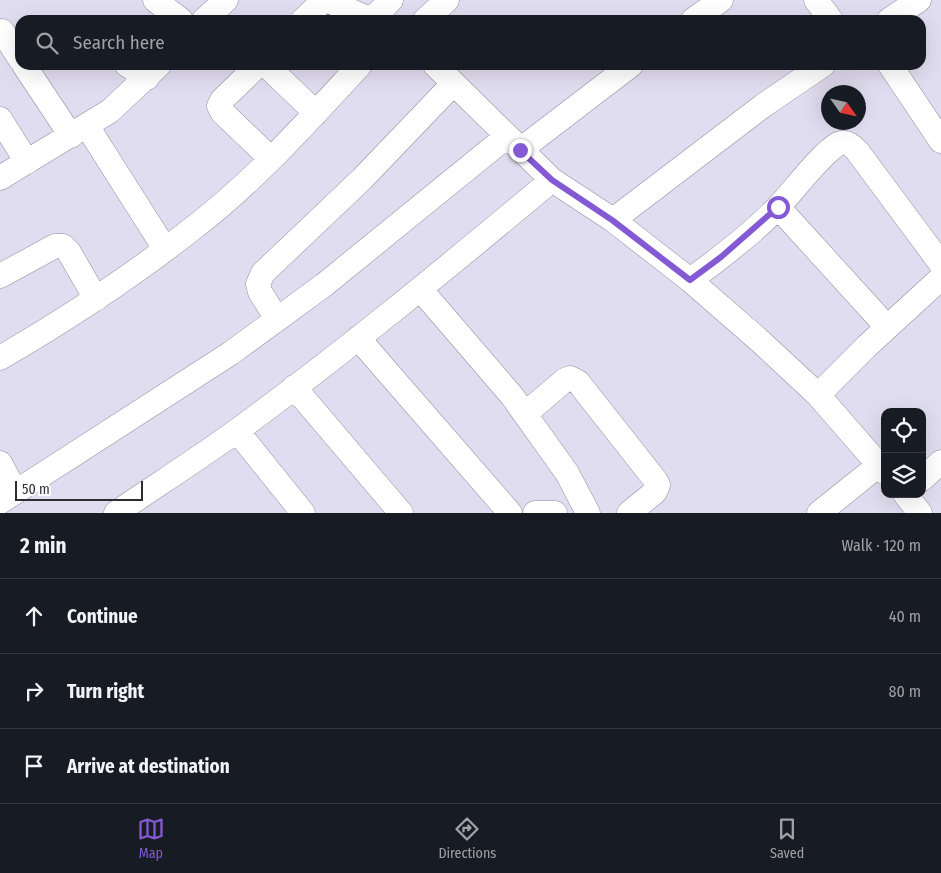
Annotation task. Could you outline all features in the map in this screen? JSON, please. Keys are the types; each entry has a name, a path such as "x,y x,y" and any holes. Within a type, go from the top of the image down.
{"street":[{"path":"155,0 174,15"},
{"path":"210,15 226,0"},
{"path":"308,15 324,0"},
{"path":"328,0 360,15"},
{"path":"376,15 391,0"},
{"path":"430,15 447,0"},
{"path":"699,15 721,0"},
{"path":"816,0 827,15"},
{"path":"896,15 919,0"},
{"path":"2,32 15,52"},
{"path":"28,70 79,131 165,249"},
{"path":"253,70 222,100 219,106 222,112 271,159"},
{"path":"271,70 316,113"},
{"path":"0,358 96,299 193,229 271,159 355,70"},
{"path":"440,70 513,144 552,180 612,220 690,280 760,341 818,395 881,467"},
{"path":"0,463 8,496 231,353 513,144 624,70"},
{"path":"612,220 764,104 815,70"},
{"path":"893,70 941,141"},
{"path":"0,178 110,111 153,72"},
{"path":"277,319 260,292 258,284 263,273 362,179 453,84"},
{"path":"0,119 27,162"},
{"path":"690,280 721,257 778,207 820,161 838,144 845,142 852,145 858,152 941,264"},
{"path":"116,513 237,430 294,387 421,290 552,180"},
{"path":"778,207 887,327"},
{"path":"0,276 55,246 63,246 69,252 96,299"},
{"path":"818,395 887,327 941,278"},
{"path":"421,290 525,414 567,473 588,513"},
{"path":"358,338 510,513"},
{"path":"525,414 565,380 570,378 578,382 658,486 655,492 629,513"},
{"path":"294,387 401,513"},
{"path":"237,430 304,513"},
{"path":"926,475 941,462"},
{"path":"819,513 881,469"},
{"path":"908,498 920,513"},
{"path":"535,513 555,513"}],"route":[{"path":"520,150 552,180 612,220 690,280 753,231 778,207"}]}
